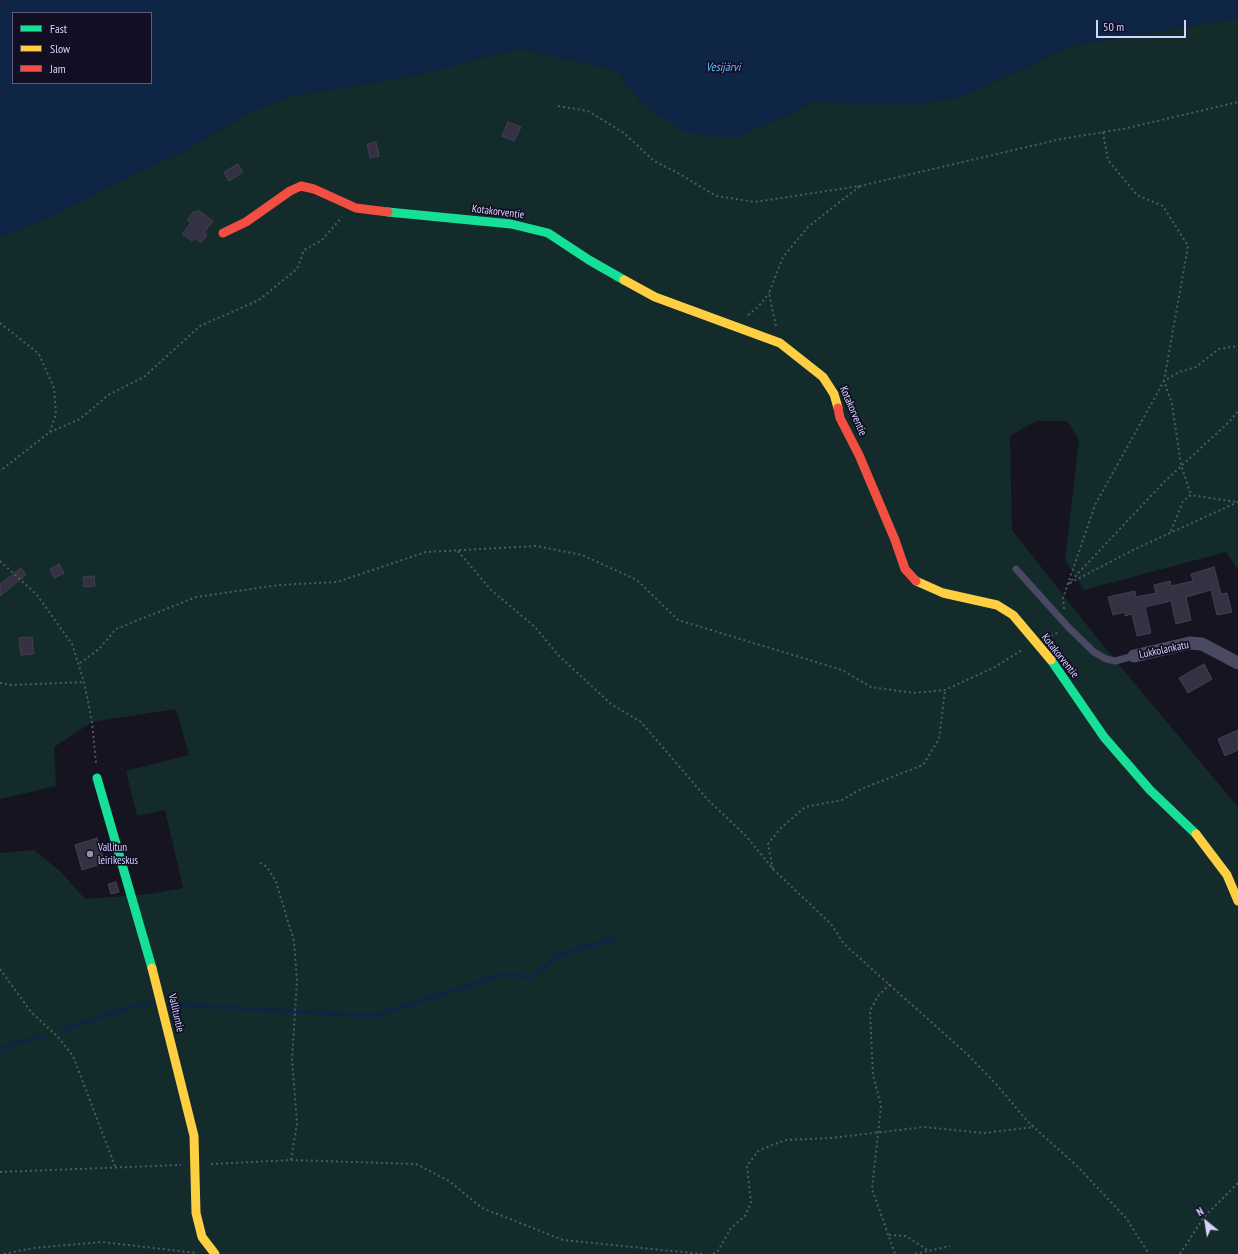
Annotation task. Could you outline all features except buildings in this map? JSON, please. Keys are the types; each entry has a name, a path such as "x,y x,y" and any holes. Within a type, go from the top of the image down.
{"street":[{"name":"Kotakorventie","path":"222,233 246,222 301,186 314,189 356,208 511,224 548,233 589,260 655,297 780,343 823,377 834,394 840,418 859,455 895,540 905,569 918,583 943,593 997,605 1013,615 1058,669 1104,738 1150,790 1197,836 1227,875 1238,901"},
{"name":"Lukkolankatu","path":"1134,656 1190,643 1202,644 1238,663"},
{"name":"Vallituntie","path":"97,778 161,999 194,1136 196,1165 196,1213 202,1237 215,1254"}],"lane":[{"path":"1016,569 1069,628 1094,652 1106,659 1115,661 1134,656"}],"path":[{"path":"558,106 588,111 624,133 654,162 678,173 716,196 755,202 860,186 1061,139 1103,132 1238,102"},
{"path":"80,663 99,649 116,629 196,597 279,585 337,582 426,552 536,546 582,555 637,580 678,620 842,670 871,687 914,693 945,690 995,667 1034,642 1069,628 1063,598 1095,505 1164,381 1188,246 1163,206 1137,195 1108,160 1103,132"},
{"path":"736,326 758,307 769,293 783,257 808,227 860,186"},
{"path":"0,471 50,432 80,419 108,395 144,377 200,326 259,300 297,269 304,250 322,240 340,222 344,214 356,208"},
{"path":"769,293 780,343"},
{"path":"0,323 39,354 54,388 56,414 50,432"},
{"path":"1164,381 1179,372 1196,367 1219,349 1238,346"},
{"path":"1164,381 1172,404 1181,465 1191,495"},
{"path":"1067,585 1181,465 1229,422 1238,411"},
{"path":"1171,531 1183,501 1191,495 1237,502"},
{"path":"1067,585 1171,531 1237,502"},
{"path":"458,551 490,589 535,627 558,654 605,699 641,722 708,800 745,835 774,870 831,924 844,944 968,1055 1034,1127 1077,1166 1126,1218 1149,1254"},
{"path":"0,561 37,596 72,644 80,663 92,722 97,778"},
{"path":"0,683 12,685 84,682"},
{"path":"774,870 768,844 781,828 805,807 842,800 861,789 923,765 939,740 945,690"},
{"path":"260,863 267,867 276,882 294,941 297,981 292,1059 297,1123 291,1160"},
{"path":"0,970 31,1012 58,1037 73,1056 115,1166"},
{"path":"890,984 878,996 870,1011 873,1075 881,1106 872,1189 895,1254"},
{"path":"713,1254 718,1251 731,1228 745,1216 751,1203 747,1166 758,1151 785,1140 878,1134 924,1127 984,1132 1034,1127"},
{"path":"0,1172 115,1166 196,1165 291,1160 416,1164 449,1182 482,1208 563,1240 702,1254"},
{"path":"1180,1254 1204,1217 1238,1183"},
{"path":"888,1235 906,1236 929,1251"},
{"path":"4,1254 33,1248 102,1242 197,1253"},
{"path":"915,1254 950,1246"}],"green space":[{"path":"1238,18 1238,570 1226,552 1084,590 1065,560 1079,440 1067,421 1036,421 1010,436 1012,530 1105,648 1238,807 1238,1254 0,1254 0,853 34,850 61,872 85,899 150,894 183,888 165,810 137,816 126,771 189,755 176,709 92,722 54,747 56,786 0,799 0,237 54,215 138,172 185,151 254,110 293,96 413,76 520,48 616,70 642,104 786,116 812,102 917,104 961,97 1073,45"}],"water":[{"name":"Vesijärvi","path":"0,0 1238,0 1238,18 1073,45 961,97 917,104 812,102 787,116 734,138 685,132 642,104 616,70 520,48 413,76 293,96 254,110 185,151 138,172 54,215 0,237"}],"waterway":[{"path":"168,1004 373,1016 505,974 531,977 560,955 618,937"},
{"path":"61,1030 143,1003 156,1003"},
{"path":"0,1049 44,1035"}],"traffic: fast":[{"path":"388,212 511,224 548,233 589,260 624,280"},
{"path":"1051,660 1104,737 1150,790 1196,834"},
{"path":"97,778 152,968"}],"traffic: slow":[{"path":"624,280 655,297 780,343 823,377 834,394 838,408"},
{"path":"916,581 943,593 997,605 1013,615 1051,660"},
{"path":"1196,834 1227,875 1238,901"},
{"path":"152,968 194,1136 196,1213 202,1237 215,1254"}],"traffic: jam":[{"path":"223,233 246,222 290,191 301,186 314,189 356,208 388,212"},
{"path":"838,408 840,418 859,455 895,540 905,569 916,581"}],"place":[{"name":"Vallitun leirikeskus","path":"90,854"}]}
